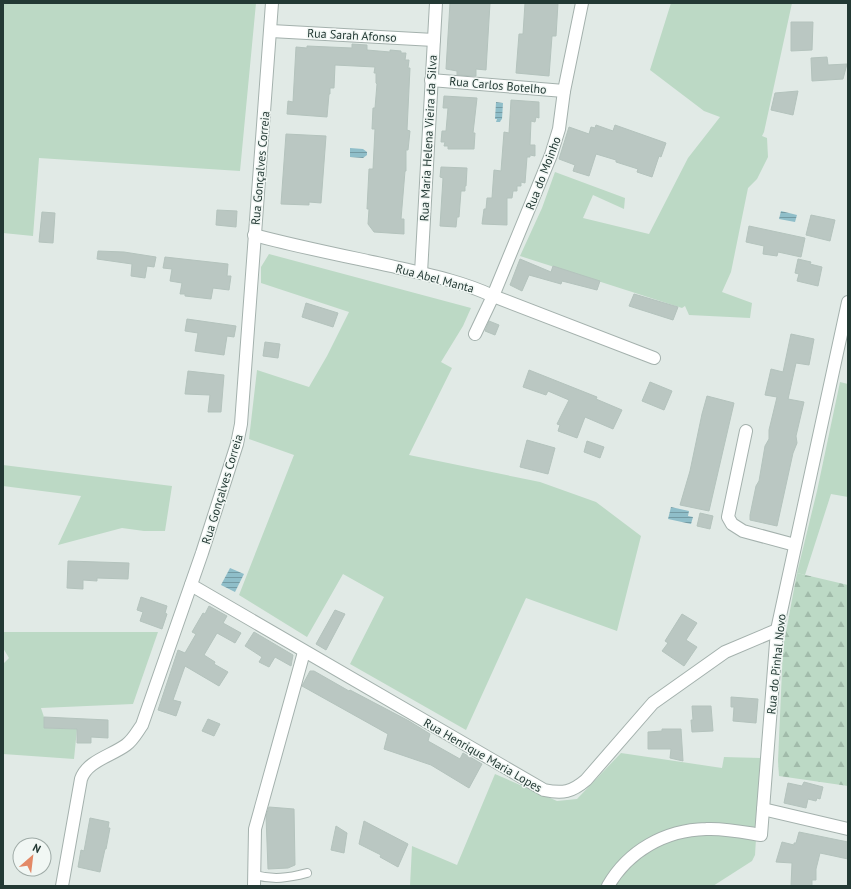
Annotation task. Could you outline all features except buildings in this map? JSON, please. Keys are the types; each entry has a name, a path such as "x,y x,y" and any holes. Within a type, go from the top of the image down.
{"street":[{"name":"Rua Gonçalves Correia","path":"62,886 83,773 89,766 126,744 134,737 142,725 228,473 241,424 272,3"},
{"name":"Rua Maria Helena Vieira da Silva","path":"421,273 436,3"},
{"name":"Rua do Moinho","path":"475,334 493,296 551,156 559,129 564,91 582,3"},
{"name":"Rua Sarah Afonso","path":"271,31 434,40"},
{"name":"Rua Carlos Botelho","path":"431,80 564,91"},
{"name":"Rua Abel Manta","path":"254,235 421,273 473,287 654,358"},
{"name":"Rua do Pinhal Novo","path":"608,886 614,875 631,857 646,846 664,837 686,831 706,828 761,834 777,630 848,302"},
{"path":"746,431 728,517 732,524 743,531 795,545"},
{"name":"Rua Henrique Maria Lopes","path":"191,585 544,790 557,793 569,791 579,786 586,780 653,703 726,652 777,630"},
{"path":"254,881 256,829 304,652"},
{"path":"763,809 848,829"}],"lane":[{"path":"254,881 290,877 307,872"}],"green space":[{"path":"3,3 256,3 240,171 39,158 33,236 3,233"},
{"path":"671,3 792,3 762,136 767,138 768,157 757,179 748,188 731,272 722,292 752,303 750,318 689,315 685,306 682,308 520,256 542,208 555,172 625,198 624,209 593,195 583,218 649,234 688,158 720,117 704,111 650,70"},
{"path":"269,254 471,308 463,326 441,362 452,368 409,455 540,482 596,502 641,536 617,631 526,598 466,730 350,664 384,597 343,574 307,637 239,595 294,455 249,439 257,370 309,387 327,356 349,312 261,283 261,267"},
{"path":"840,382 848,384 848,497 831,494 805,575 797,573 817,491"},
{"path":"3,465 172,486 165,531 144,531 122,528 58,545 81,496 3,486"},
{"path":"797,573 848,585 848,786 779,776 778,761 783,648"},
{"path":"3,632 158,632 133,704 41,708 44,717 44,728 77,729 74,759 3,754 3,664 9,658 3,648"},
{"path":"621,753 722,768 724,757 761,758 755,855 752,861 713,886 410,886 412,846 457,865 495,774 557,801 577,799"}],"water":[{"path":"496,102 503,103 502,119 500,122 496,122 497,119 495,119"},
{"path":"350,148 363,149 367,152 367,155 363,158 350,157"},
{"path":"781,211 797,215 795,222 779,219"},
{"path":"671,507 689,511 688,516 693,517 691,524 668,519"},
{"path":"230,568 244,574 235,592 221,585"}]}
